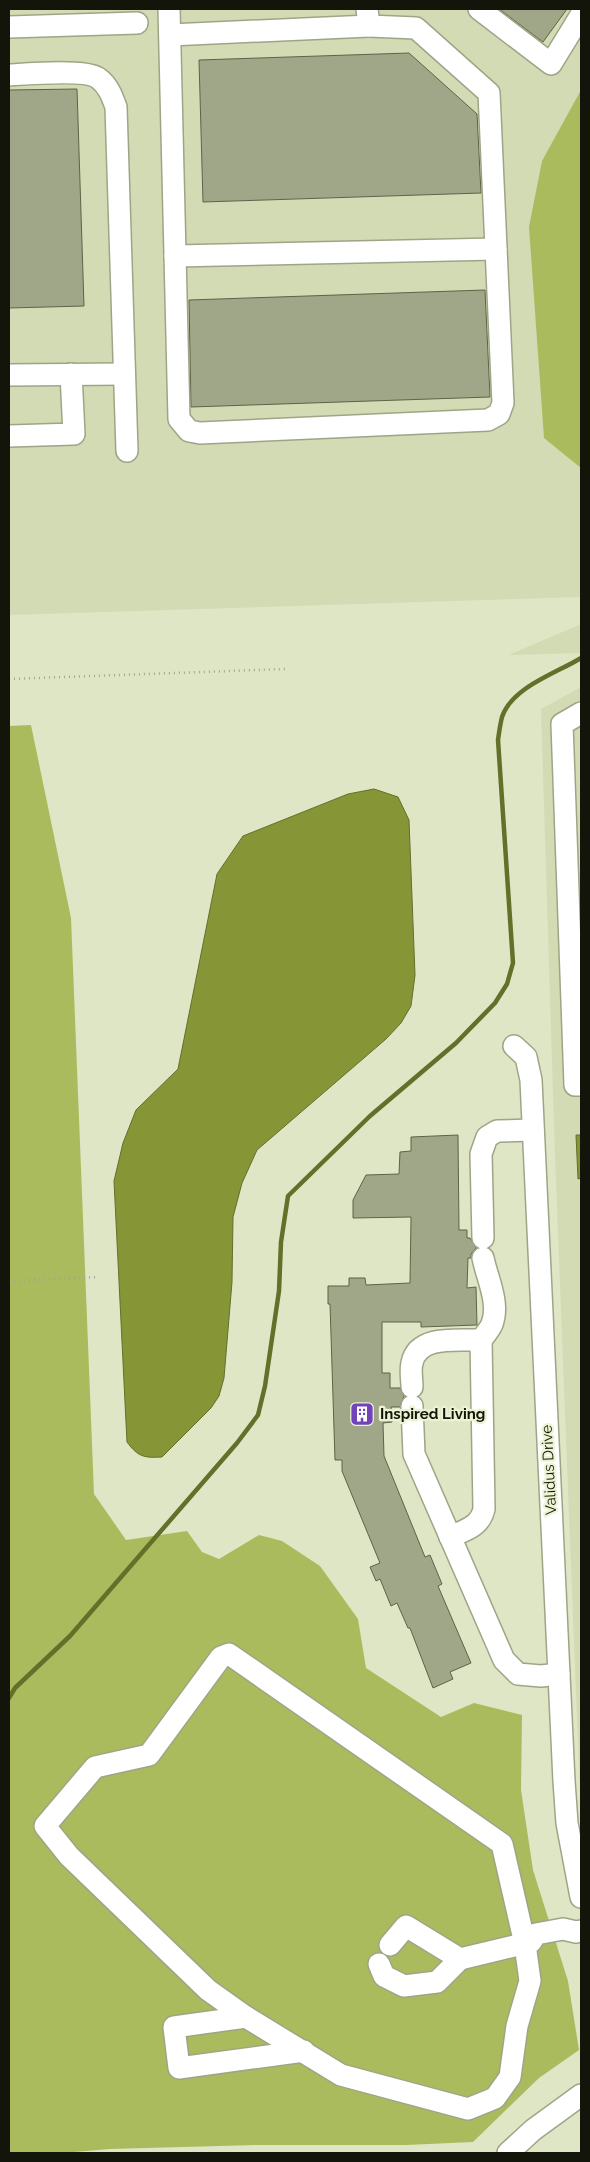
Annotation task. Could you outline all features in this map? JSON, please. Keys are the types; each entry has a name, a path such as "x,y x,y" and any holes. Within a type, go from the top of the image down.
{"street":[{"path":"169,9 178,419 189,431 200,432 488,420 499,414 503,403 489,93 416,28 368,17 170,35"},
{"path":"479,9 551,64 581,15"},
{"path":"9,26 137,23"},
{"path":"9,75 75,73 96,77 109,90 116,107 127,451"},
{"path":"175,256 496,249"},
{"path":"9,374 124,374"},
{"path":"9,436 74,434 71,374"},
{"path":"581,713 562,724 572,746 578,1057 575,1085 581,1085"},
{"name":"Validus Drive","path":"514,1046 526,1057 531,1080 567,1823 581,1897"},
{"path":"450,1537 473,1527 482,1516 484,1509 481,1340 492,1323 494,1306 483,1248 481,1154 487,1137 497,1131 533,1130"},
{"path":"481,1340 434,1342 424,1345 412,1363 414,1454 509,1668 525,1676 559,1674"},
{"path":"228,1654 502,1844 528,1943 530,1981 518,2026 510,2078 495,2098 468,2109 341,2075 246,2016 208,1990 69,1856 45,1826 95,1767 149,1755 221,1657 228,1654"},
{"path":"390,1945 406,1926 460,1959"},
{"path":"379,1964 384,1976 404,1986 437,1982 460,1959 528,1943 536,1934 563,1929 578,1932"},
{"path":"246,2016 174,2027 180,2068 304,2051"},
{"path":"508,2153 534,2130 581,2095"}],"path":[{"path":"9,679 285,669"},
{"path":"9,1281 100,1277"}],"shaded area":[{"path":"9,9 581,9 581,597 9,615"},
{"path":"581,90 581,468 544,438 529,227 542,161"},
{"path":"581,624 581,653 510,655 511,654"},
{"path":"581,687 581,1820 555,1157 541,709"},
{"path":"31,725 71,918 94,1494 126,1540 187,1531 202,1552 219,1559 259,1535 282,1541 320,1566 358,1619 366,1668 441,1717 474,1703 522,1715 521,1790 533,1870 568,1981 579,2050 539,2078 473,2142 406,2145 256,2145 110,2149 62,2153 9,2153 9,726"},
{"path":"374,789 398,797 409,820 415,975 411,1006 401,1023 386,1039 257,1150 242,1183 233,1217 232,1282 224,1378 219,1396 211,1408 162,1457 142,1456 127,1442 114,1181 123,1143 136,1110 178,1069 217,874 243,836 348,794"},
{"path":"576,1135 581,1135 581,1178 578,1179"}],"building":[{"path":"499,9 567,9 543,42"},
{"path":"409,53 477,114 481,193 203,202 199,60"},
{"path":"77,89 84,306 9,308 9,90"},
{"path":"485,290 490,397 191,407 189,300"},
{"name":"Inspired Living","path":"458,1135 459,1230 467,1230 467,1238 470,1238 476,1248 471,1254 471,1258 468,1258 467,1288 476,1287 477,1325 421,1327 421,1322 382,1322 382,1373 390,1373 390,1388 400,1388 404,1396 400,1407 391,1407 392,1422 383,1423 384,1456 425,1557 430,1555 442,1584 438,1586 471,1663 450,1672 453,1679 433,1688 410,1628 408,1628 397,1603 391,1606 380,1579 376,1581 370,1567 380,1563 342,1471 342,1460 335,1460 328,1286 349,1286 349,1278 365,1278 366,1285 410,1283 411,1217 353,1218 353,1200 366,1175 399,1174 400,1152 411,1151 411,1137"}],"waterway":[{"path":"9,1698 15,1688 70,1636 237,1443 258,1415 265,1386 279,1291 281,1242 288,1196 370,1116 456,1043 495,1003 507,984 513,963 498,740 501,720 507,706 525,689 581,658"}],"place":[{"name":"Inspired Living","path":"362,1414"}]}
